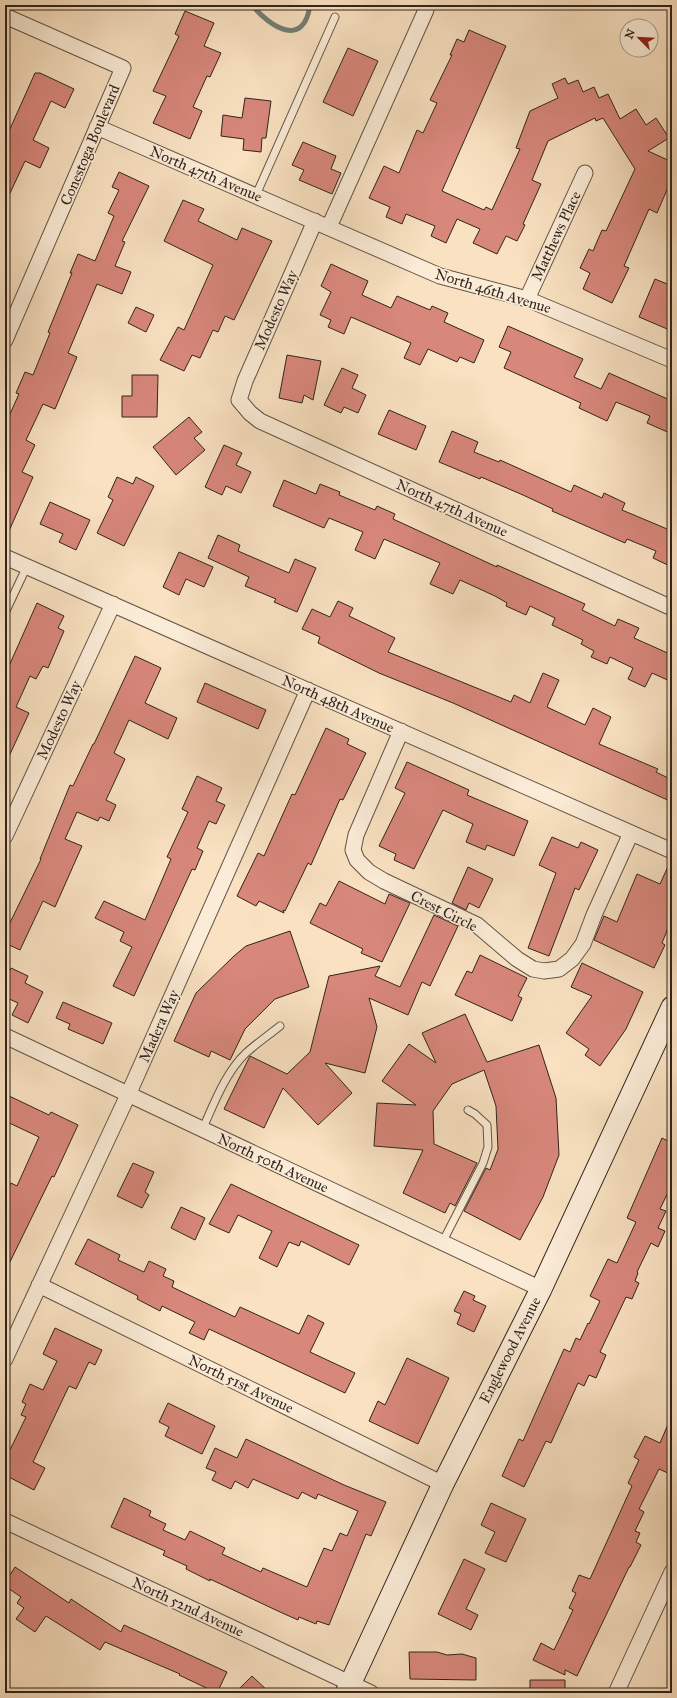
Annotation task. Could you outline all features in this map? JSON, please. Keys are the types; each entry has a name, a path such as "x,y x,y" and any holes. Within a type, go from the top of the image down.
{"street":[{"path":"329,227 426,10"},
{"name":"Conestoga Boulevard","path":"5,16 123,68 10,313 5,340"},
{"name":"North 47th Avenue","path":"97,127 315,221"},
{"name":"Matthews Place","path":"527,299 585,173"},
{"name":"North 46th Avenue","path":"315,221 440,276 527,299 672,360"},
{"name":"Modesto Way","path":"239,400 245,381 315,221"},
{"name":"North 47th Avenue","path":"239,400 250,413 260,421 672,608"},
{"name":"North 48th Avenue","path":"5,557 672,851"},
{"name":"Modesto Way","path":"6,829 113,604"},
{"name":"Madera Way","path":"5,1359 128,1095 308,690"},
{"name":"Crest Circle","path":"401,731 356,835 353,850 357,860 369,872 384,881 477,925 518,959 533,969 544,971 559,969 572,959 583,944 594,915 631,833"},
{"name":"Englewood Avenue","path":"349,1688 443,1484 541,1289 669,1020"},
{"name":"North 50th Avenue","path":"5,1036 201,1130 541,1289"},
{"name":"North 51st Avenue","path":"39,1285 443,1484"},
{"name":"North 52nd Avenue","path":"5,1521 349,1688 371,1693"},
{"path":"616,1693 672,1572"}],"lane":[{"path":"256,195 335,17"},
{"path":"5,613 27,566"},
{"path":"201,1130 223,1084 233,1069 246,1053 280,1026"},
{"path":"442,1243 483,1162 488,1147 487,1125 468,1110"}],"building":[{"path":"185,11 214,23 204,46 221,53 210,77 207,76 193,107 202,111 190,139 153,123 166,96 153,91 179,36 175,34"},
{"path":"469,30 506,46 442,191 484,210 486,207 492,210 520,149 516,148 530,111 558,98 552,84 565,78 568,84 578,80 583,92 594,87 599,98 608,94 620,119 636,109 646,125 656,118 669,138 648,151 672,162 672,178 657,213 649,209 624,266 629,268 612,303 583,289 590,273 580,268 589,249 593,251 602,230 606,231 635,169 603,118 596,121 595,118 548,141 532,180 541,184 523,224 525,225 517,241 506,236 497,254 473,243 480,229 457,219 446,243 431,236 435,226 406,214 402,224 386,217 390,207 369,198 384,166 399,173 417,130 423,133 437,103 430,100 452,55 450,55 457,39 464,42"},
{"path":"348,48 378,61 353,116 323,102"},
{"path":"35,73 40,73 74,89 65,108 51,101 33,140 49,148 40,168 25,161 5,204 5,140"},
{"path":"245,98 271,101 266,138 262,138 261,152 243,150 244,139 221,136 223,115 242,118"},
{"path":"303,142 336,156 331,169 341,173 332,194 299,180 304,170 292,165"},
{"path":"119,172 149,186 122,241 125,242 115,266 131,272 122,294 97,284 68,353 77,357 55,409 43,404 26,440 35,445 22,472 33,477 5,540 5,425 19,394 16,393 25,372 33,375 50,333 48,332 72,273 70,273 78,254 95,261 114,216 108,213 119,190 112,187"},
{"path":"183,200 204,209 198,221 237,240 242,228 272,241 234,320 225,316 218,332 213,330 200,358 192,355 184,371 160,360 178,327 184,330 213,265 164,241"},
{"path":"331,264 368,281 362,295 391,308 397,296 430,310 432,306 448,313 444,322 484,340 474,363 460,357 457,362 428,349 420,365 404,358 411,343 351,317 344,334 328,327 331,320 320,315 331,292 321,286"},
{"path":"655,279 672,286 672,331 639,317"},
{"path":"136,307 154,315 146,332 128,323"},
{"path":"508,326 583,359 574,377 601,389 609,373 672,401 672,434 647,423 650,416 616,402 607,421 579,408 581,403 504,368 511,352 499,347"},
{"path":"287,355 321,361 313,400 304,395 302,403 279,398"},
{"path":"342,368 358,375 352,388 366,395 358,413 344,407 341,413 324,405"},
{"path":"132,375 158,375 157,417 122,417 122,396 132,396"},
{"path":"389,410 426,426 416,450 378,434"},
{"path":"189,417 202,432 194,438 205,450 176,475 153,447"},
{"path":"452,431 478,442 474,452 499,462 500,460 571,492 574,485 602,498 604,493 625,503 622,510 672,531 672,567 653,558 656,551 627,539 625,543 552,511 553,509 523,495 481,477 480,479 439,462"},
{"path":"224,445 242,453 236,465 251,472 241,493 226,486 222,495 205,487"},
{"path":"117,477 133,484 136,477 154,486 124,546 97,533 113,500 108,497"},
{"path":"284,480 316,494 320,484 340,492 339,495 375,510 377,506 395,514 393,519 497,567 497,565 585,604 582,610 615,626 618,619 639,628 634,638 672,655 672,682 652,673 645,687 628,679 633,668 610,657 607,664 591,657 594,651 581,644 583,640 552,625 555,618 530,606 526,615 506,606 507,603 495,596 460,580 453,594 430,584 440,563 384,539 375,559 355,550 363,532 329,518 324,528 273,506"},
{"path":"50,502 90,520 76,550 59,542 63,534 40,524"},
{"path":"218,535 240,545 238,551 289,573 295,559 316,568 297,612 274,602 276,599 245,586 249,577 208,558"},
{"path":"179,552 213,567 204,587 186,579 179,595 163,587"},
{"path":"338,601 353,608 349,616 395,638 388,652 511,702 514,695 530,703 543,673 559,680 547,707 585,725 593,708 611,717 599,744 658,769 656,772 672,780 672,802 453,703 379,673 318,643 320,637 302,629 312,609 330,617"},
{"path":"37,603 64,616 58,628 64,631 48,668 43,666 36,679 30,676 16,707 29,713 5,765 5,675"},
{"path":"135,656 161,668 145,703 177,718 168,739 129,720 114,753 125,759 106,800 116,805 109,821 100,817 98,821 77,812 65,839 82,846 55,907 43,901 20,950 5,943 5,933 41,859 70,785 73,786"},
{"path":"205,683 266,710 258,729 197,702"},
{"path":"326,728 349,739 347,744 366,753 343,800 340,799 311,865 308,863 285,911 283,910 284,913 259,901 256,906 237,896 258,853 264,856 292,794 295,795"},
{"path":"407,762 469,790 467,795 528,821 514,856 487,845 485,850 466,842 473,824 443,810 414,869 394,860 396,854 379,846 405,793 395,788"},
{"path":"197,776 222,788 216,801 225,805 216,824 209,821 197,848 203,851 195,870 192,869 134,996 113,986 132,947 120,941 124,932 95,918 104,901 145,920 171,859 167,857 188,812 182,809"},
{"path":"552,837 578,848 581,842 598,850 579,890 575,888 549,956 528,948 556,873 539,865"},
{"path":"671,860 672,918 662,943 665,945 654,968 594,940 604,916 617,922 637,874 660,884"},
{"path":"468,867 493,879 479,908 469,903 466,910 452,903"},
{"path":"339,881 385,904 389,894 410,903 382,962 361,953 363,949 310,923 320,903 326,906"},
{"path":"434,915 458,926 430,986 422,982 408,1015 369,998 377,1027 365,1073 325,1063 352,1093 318,1125 283,1088 264,1128 224,1109 250,1056 287,1074 310,1052 329,976 380,966 375,976 400,987"},
{"path":"290,931 309,987 275,999 245,1029 230,1060 211,1051 209,1057 174,1041 196,993 234,956 246,946"},
{"path":"480,955 527,978 518,996 522,998 512,1021 455,995 467,971 472,973"},
{"path":"582,963 643,992 626,1029 600,1066 585,1055 589,1049 566,1033 592,996 571,987"},
{"path":"11,968 28,976 25,983 43,992 28,1023 12,1015 18,1003 5,997 5,981"},
{"path":"63,1002 112,1023 103,1044 68,1029 70,1024 56,1018"},
{"path":"465,1014 487,1062 539,1045 556,1098 559,1155 543,1197 520,1240 464,1211 486,1168 490,1170 498,1149 496,1106 484,1070 452,1084 433,1111 434,1144 477,1163 455,1206 450,1203 445,1213 403,1193 423,1150 374,1146 377,1103 416,1105 382,1081 409,1044 436,1063 422,1033"},
{"path":"5,1094 49,1115 51,1112 78,1125 54,1177 52,1176 5,1272 5,1194 11,1183 17,1186 39,1137 5,1121"},
{"path":"662,1138 672,1143 672,1184 660,1209 666,1211 658,1228 665,1231 658,1247 651,1243 637,1272 635,1281 639,1283 632,1299 626,1297 600,1352 606,1355 596,1378 589,1375 584,1386 578,1383 551,1443 546,1441 524,1487 502,1476 519,1439 523,1441 564,1349 570,1352 576,1338 580,1340 600,1301 590,1296 608,1259 617,1263 636,1222 627,1218"},
{"path":"133,1163 154,1172 145,1192 149,1195 142,1208 117,1196"},
{"path":"231,1184 359,1245 349,1265 301,1241 299,1246 289,1242 277,1267 259,1258 272,1231 238,1215 229,1233 209,1224"},
{"path":"181,1207 205,1218 195,1240 171,1228"},
{"path":"88,1239 120,1255 118,1260 144,1272 149,1261 166,1269 163,1276 174,1281 172,1287 235,1317 240,1307 299,1334 308,1315 324,1323 310,1352 355,1373 345,1393 209,1329 204,1340 189,1333 195,1322 162,1306 160,1311 137,1299 138,1296 75,1264"},
{"path":"464,1291 475,1296 473,1300 486,1306 474,1332 457,1324 461,1314 454,1311"},
{"path":"55,1328 102,1350 95,1365 89,1362 76,1389 69,1386 33,1462 45,1468 34,1490 5,1475 5,1448 10,1450 26,1417 21,1415 26,1404 22,1402 30,1384 43,1390 57,1361 43,1354"},
{"path":"407,1358 449,1378 418,1444 369,1421 378,1401 385,1405"},
{"path":"168,1403 215,1426 202,1454 165,1436 169,1427 159,1422"},
{"path":"672,1415 672,1475 659,1469 639,1509 644,1512 635,1531 640,1533 636,1542 641,1545 577,1676 565,1670 565,1675 533,1660 541,1643 554,1650 573,1610 569,1608 576,1593 572,1591 579,1575 590,1579 632,1486 628,1483 639,1460 634,1457 645,1436 660,1443"},
{"path":"246,1439 344,1485 386,1502 371,1536 366,1534 329,1625 317,1621 316,1624 299,1617 298,1620 210,1579 210,1581 186,1569 187,1566 163,1555 165,1551 111,1527 124,1498 151,1511 149,1516 166,1524 163,1530 185,1540 190,1531 225,1548 222,1554 261,1572 263,1568 307,1587 324,1548 332,1551 340,1533 347,1536 358,1511 318,1494 316,1499 302,1492 298,1499 253,1479 248,1488 235,1481 231,1489 212,1480 216,1472 206,1468 215,1448 237,1458"},
{"path":"491,1503 526,1519 506,1562 485,1553 495,1532 481,1525"},
{"path":"464,1559 485,1569 466,1609 478,1615 471,1630 438,1614"},
{"path":"15,1567 69,1603 71,1599 121,1632 124,1625 227,1672 217,1693 179,1675 180,1674 105,1642 100,1650 46,1616 35,1632 16,1619 24,1608 17,1603 21,1597 5,1586 5,1583"},
{"path":"409,1652 437,1652 447,1655 462,1654 476,1658 476,1680 410,1679"},
{"path":"252,1676 270,1693 235,1693"},
{"path":"530,1680 565,1680 565,1693 530,1693"}],"waterway":[{"path":"252,5 268,20 286,30 294,30 301,27 307,19 310,5"}]}
